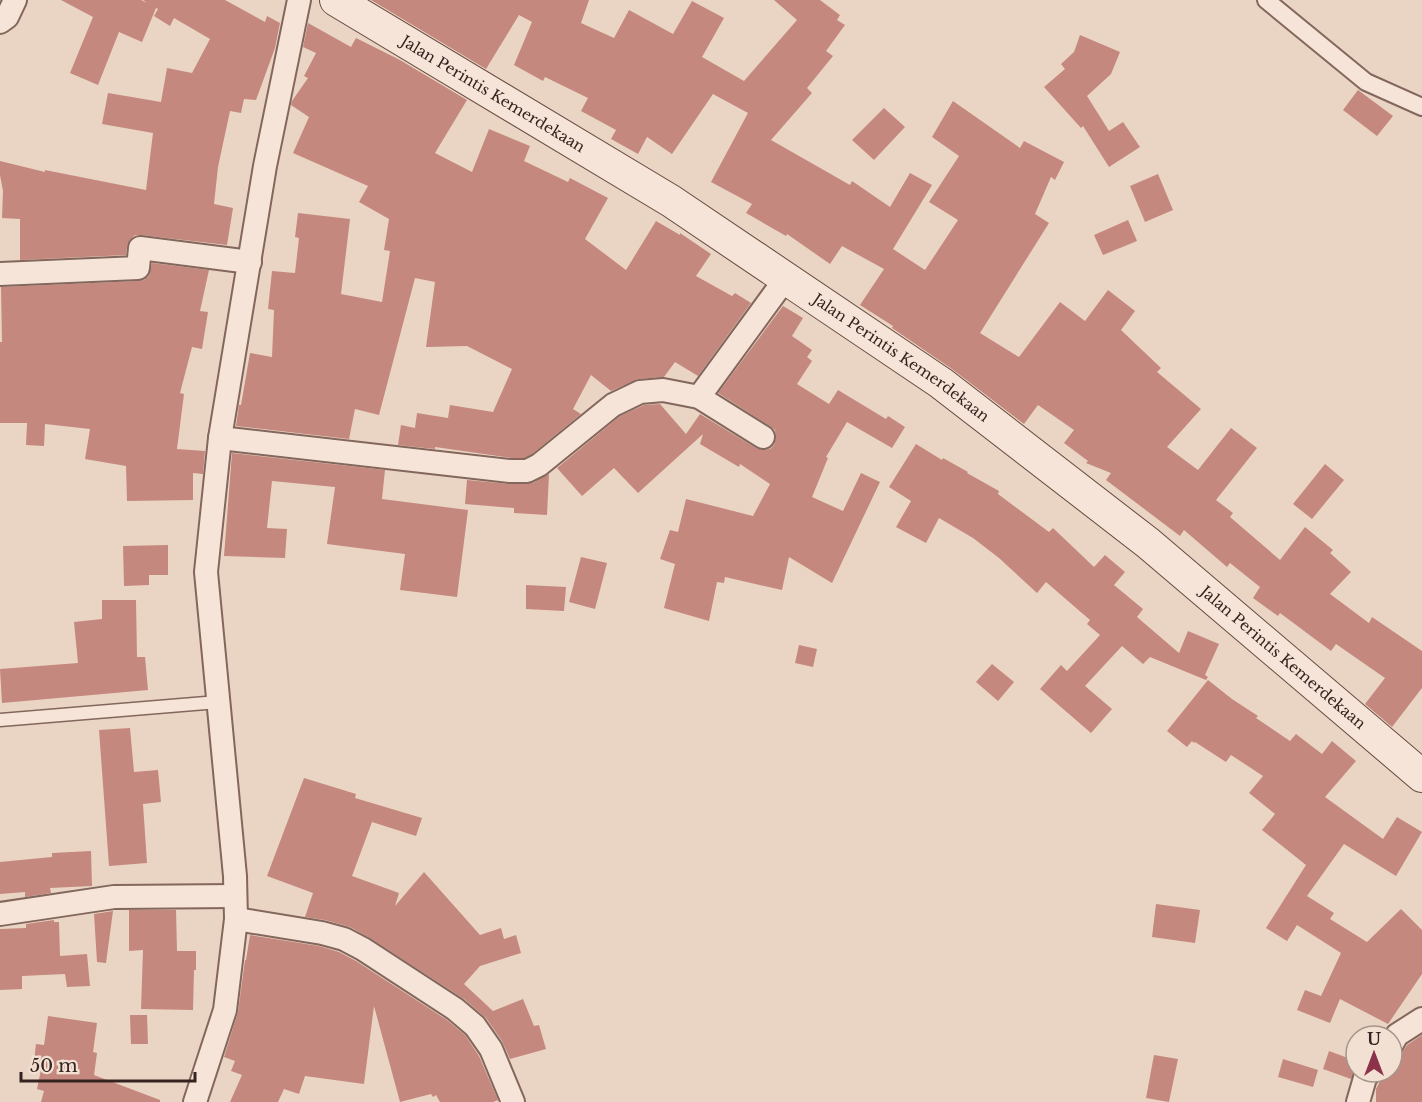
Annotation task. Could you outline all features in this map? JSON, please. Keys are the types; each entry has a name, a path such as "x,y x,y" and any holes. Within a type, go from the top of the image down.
{"main road":[{"name":"Jalan Perintis Kemerdekaan","path":"336,0 671,201 941,383 1148,543 1422,777"}],"street":[{"path":"0,22 7,17 15,0"},
{"path":"195,1102 225,1010 236,919 235,876 206,572 220,438 265,166 299,0"},
{"path":"1266,0 1366,82 1422,106"},
{"path":"0,274 138,268 140,248 250,262"},
{"path":"699,397 786,279"},
{"path":"220,438 510,471 527,471 539,465 613,405 640,392 663,390 699,397 763,437"},
{"path":"0,914 114,897 235,896"},
{"path":"236,919 322,933 344,939 455,1008 475,1026 491,1049 513,1102"},
{"path":"1404,1031 1422,1019"},
{"path":"1358,1102 1363,1084"}],"lane":[{"path":"0,720 218,702"}],"building":[{"path":"61,0 141,0 147,3 143,0 225,0 265,22 267,16 280,23 275,48 256,100 244,99 241,113 230,111 218,167 214,204 233,208 227,245 135,235 127,246 126,255 20,260 20,219 2,218 3,191 0,161 45,172 45,170 146,190 153,133 102,124 108,93 161,102 167,68 192,73 210,39 174,18 170,26 154,16 158,9 156,8 142,42 119,32 98,85 70,73 93,17"},
{"path":"371,0 589,0 581,23 614,38 629,10 673,34 692,1 724,18 702,57 744,81 797,20 774,0 820,0 840,15 837,20 845,25 826,51 833,56 807,88 812,93 771,140 850,185 852,181 890,207 910,173 932,185 893,249 925,270 958,220 929,202 959,156 932,137 953,101 1020,148 1024,141 1064,162 1055,180 1051,177 1035,214 1049,223 980,333 1019,357 1060,302 1085,321 1108,290 1135,311 1121,330 1161,368 1157,372 1201,409 1167,447 1198,470 1231,428 1257,448 1216,500 1233,513 1230,517 1280,560 1305,527 1333,550 1330,553 1351,572 1330,594 1369,623 1372,617 1422,651 1422,688 1392,727 1365,704 1385,678 1336,644 1331,651 1280,613 1278,616 1253,598 1260,587 1230,563 1227,567 1184,530 1180,536 1106,480 1111,473 1086,463 1088,461 1064,443 1074,430 1038,405 1024,424 952,369 892,328 893,326 860,305 884,269 842,246 830,264 787,234 786,236 746,213 752,204 711,182 748,113 713,94 672,154 647,137 638,154 611,139 616,130 581,111 588,98 545,77 543,81 514,65 532,22 519,15 486,69"},
{"path":"308,23 351,47 356,38 400,60 467,100 435,153 472,172 489,129 530,146 524,161 568,182 570,178 608,198 585,239 626,270 656,221 680,235 680,233 711,254 696,276 732,296 735,293 751,303 698,376 675,362 664,377 638,379 611,391 591,375 573,409 581,414 524,458 435,447 435,449 398,445 401,425 415,428 417,413 448,418 450,405 493,412 512,369 467,346 426,347 435,282 415,278 379,415 355,409 349,439 236,426 250,353 272,357 274,310 268,309 272,271 295,273 299,238 295,237 298,213 350,219 341,294 382,302 390,251 384,250 389,219 359,202 368,186 293,153 309,117 291,105 308,78 304,76 316,53 303,47"},
{"path":"1080,35 1120,52 1111,74 1087,96 1109,131 1123,122 1140,147 1109,167 1083,126 1081,128 1044,87 1065,69 1061,64 1074,52"},
{"path":"1358,90 1393,116 1377,136 1343,110"},
{"path":"884,108 905,127 874,160 852,140"},
{"path":"1158,174 1173,210 1145,222 1130,186"},
{"path":"1128,220 1137,241 1103,255 1094,235"},
{"path":"152,263 209,270 200,311 208,312 202,349 192,347 180,393 184,394 177,449 205,451 203,474 193,473 193,500 127,501 126,466 85,459 90,429 45,424 44,446 26,445 27,423 0,423 1,287 139,281 149,276"},
{"path":"783,306 803,318 792,336 812,350 807,357 812,361 797,384 829,404 838,390 886,419 888,416 905,427 892,448 847,422 826,457 828,458 812,497 843,511 861,473 880,482 832,583 789,557 782,590 725,577 724,583 717,582 709,621 664,608 675,564 660,559 670,530 678,532 686,499 753,516 770,484 740,464 739,467 700,444 703,434 638,493 614,468 582,496 557,468 620,416 644,405 660,404 686,434 700,414 756,448 770,449 776,438 775,430 718,393"},
{"path":"916,444 999,491 998,494 1049,532 1053,528 1094,567 1105,555 1125,572 1114,585 1143,609 1137,617 1179,653 1188,631 1219,644 1205,675 1208,677 1206,680 1150,657 1143,664 1122,646 1085,686 1112,709 1091,733 1040,689 1061,665 1067,671 1100,635 1087,624 1090,620 1046,582 1037,593 973,538 939,518 926,543 896,527 911,501 889,487"},
{"path":"232,453 385,470 382,499 468,510 457,597 400,590 405,554 327,544 335,487 272,481 267,528 287,529 285,558 224,556"},
{"path":"1325,464 1344,480 1312,519 1293,504"},
{"path":"549,474 547,515 514,513 514,508 465,504 467,480 527,484"},
{"path":"168,545 168,575 149,575 149,585 124,586 123,546"},
{"path":"581,557 607,563 595,609 569,602"},
{"path":"526,585 566,587 564,611 526,609"},
{"path":"102,600 136,600 137,657 145,657 148,690 2,703 0,669 78,663 74,622 102,619"},
{"path":"799,645 817,649 813,667 795,663"},
{"path":"992,664 1014,682 998,701 976,682"},
{"path":"1208,680 1258,716 1256,718 1290,741 1296,734 1322,754 1332,741 1356,761 1325,797 1383,839 1397,817 1422,832 1396,876 1344,844 1307,896 1334,913 1330,919 1367,942 1401,909 1422,930 1422,974 1388,1024 1340,999 1330,1023 1297,1010 1305,990 1321,996 1341,953 1297,925 1287,941 1266,928 1306,865 1262,830 1275,814 1249,793 1263,776 1231,755 1226,762 1195,742 1192,741 1187,747 1167,731"},
{"path":"130,728 134,772 158,770 161,802 143,804 147,863 109,866 99,730"},
{"path":"304,778 356,794 355,798 422,818 416,836 372,822 352,876 399,893 395,906 424,872 480,935 501,928 504,939 516,935 521,953 480,966 464,984 493,1011 523,999 534,1026 539,1025 546,1049 510,1059 502,1041 486,1018 464,999 350,927 305,917 313,893 267,876"},
{"path":"91,851 92,886 50,888 51,893 25,897 25,892 0,894 0,862 52,857 52,853"},
{"path":"1156,904 1200,910 1195,943 1152,937"},
{"path":"129,910 176,910 177,951 196,951 193,1010 141,1009 143,950 129,951"},
{"path":"113,911 106,963 97,962 94,914"},
{"path":"54,920 54,922 59,922 60,956 87,954 90,986 67,987 65,974 22,976 22,989 0,990 0,929 26,928 26,924"},
{"path":"250,935 319,946 339,952 447,1020 465,1035 479,1056 498,1100 493,1102 440,1102 436,1095 433,1097 431,1094 400,1102 374,1006 364,1084 305,1076 299,1094 284,1089 278,1102 230,1102 242,1075 231,1071 235,1061 224,1057 238,1012"},
{"path":"130,1015 147,1015 148,1044 131,1044"},
{"path":"48,1016 97,1023 93,1052 97,1053 94,1075 160,1100 160,1102 41,1102 44,1091 37,1089 41,1070 33,1069 36,1044 44,1045"},
{"path":"1422,1035 1422,1102 1376,1102 1378,1084 1404,1084 1404,1050"},
{"path":"1329,1051 1344,1057 1344,1076 1323,1069"},
{"path":"1154,1055 1178,1059 1169,1102 1146,1098"},
{"path":"1283,1059 1318,1070 1313,1087 1278,1077"}]}
